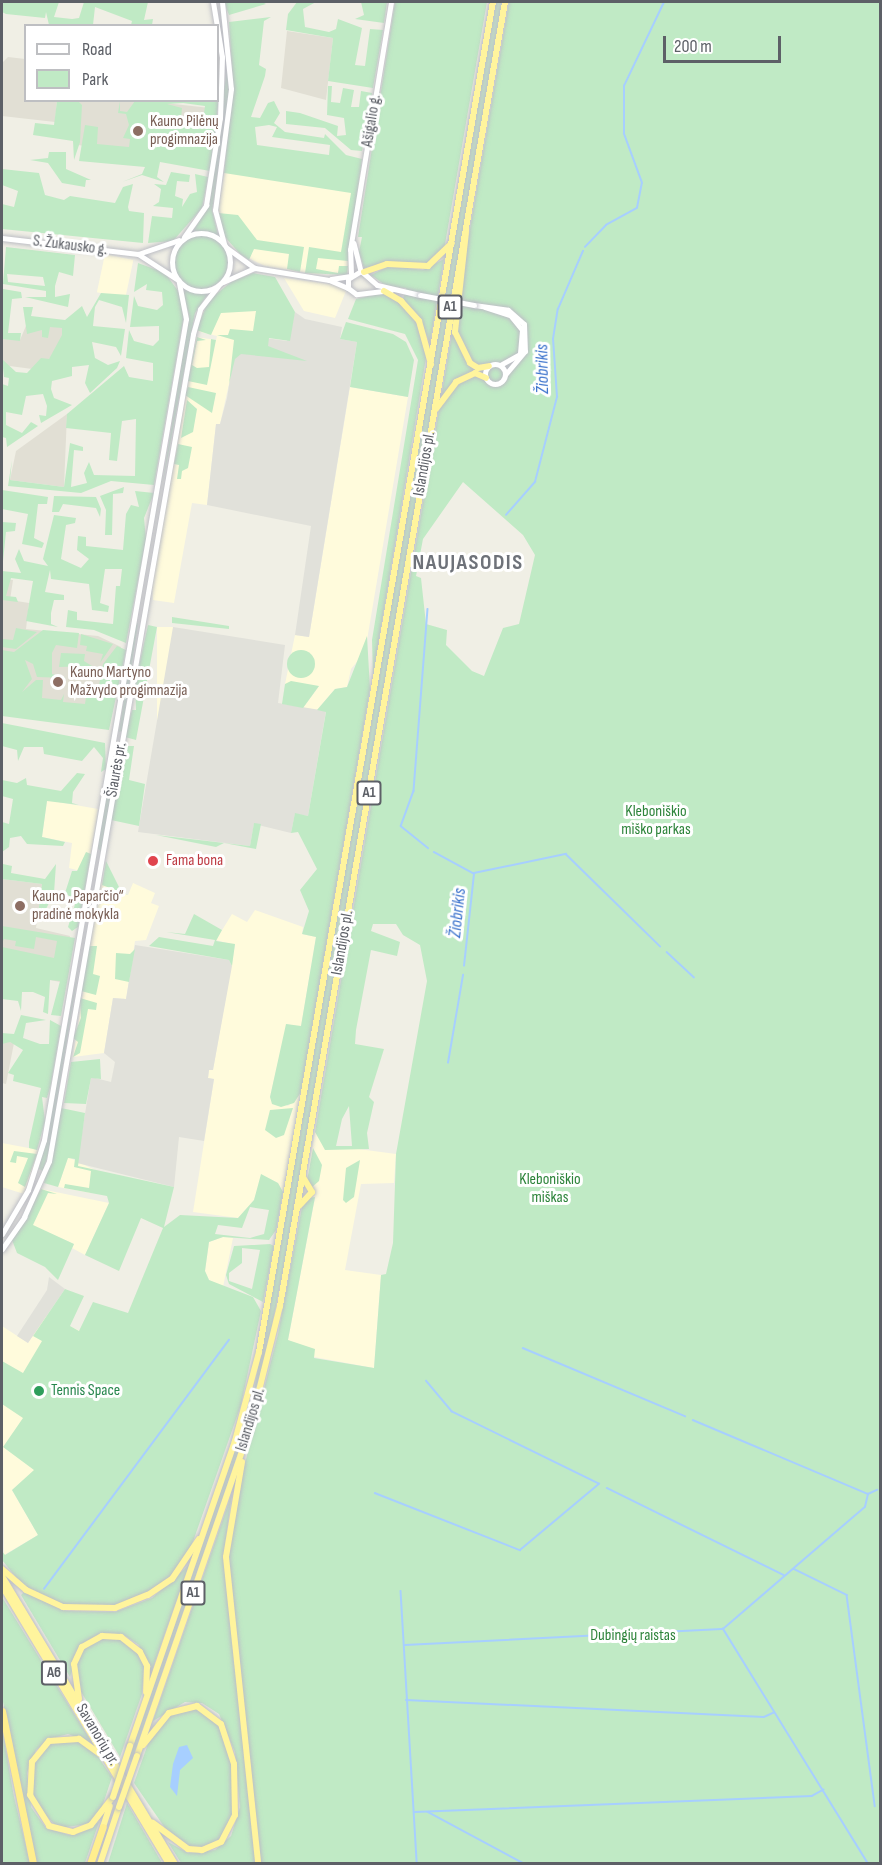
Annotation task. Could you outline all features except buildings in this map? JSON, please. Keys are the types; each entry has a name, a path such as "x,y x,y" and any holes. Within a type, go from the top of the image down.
{"highway":[{"name":"Islandijos pl.","path":"90,1863 210,1517 244,1411 266,1319 432,368 493,2"},
{"name":"Islandijos pl.","path":"102,1863 136,1756 249,1431 275,1329 505,2"},
{"path":"470,196 455,332 470,363 478,368 489,366"},
{"path":"362,272 387,264 428,266 454,240"},
{"path":"388,290 419,321 432,368"},
{"path":"432,418 442,396 456,382 475,373 486,378"},
{"path":"297,1210 312,1192 303,1176"},
{"path":"249,1431 226,1557 258,1863"},
{"path":"2,1569 26,1590 63,1607 115,1608 148,1595 177,1574 210,1517"},
{"name":"Savanorių pr.","path":"2,1576 175,1863"},
{"name":"Savanorių pr.","path":"2,1586 167,1863"},
{"path":"82,1709 73,1681 77,1655 90,1641 114,1635 130,1642 145,1659 143,1710"},
{"path":"136,1756 169,1713 197,1706 221,1724 234,1764 235,1815 230,1831 216,1845 188,1849 146,1816"},
{"path":"2,1711 33,1863"},
{"path":"106,1760 79,1739 49,1741 32,1762 30,1795 38,1815 49,1826 73,1832 91,1825 113,1797"}],"main road":[{"path":"213,2 216,24"},
{"path":"220,284 230,263 215,210 228,128 231,66 222,2"},
{"path":"219,45 222,66 220,118 206,205 172,255 178,281 198,291 255,268"},
{"path":"222,66 231,66"},
{"path":"184,238 208,233 255,268 329,280 356,294 388,290 508,310 526,329 525,351 496,384 486,378 489,366 500,365 520,354 522,330 510,315 483,306"},
{"name":"S. Žukausko g.","path":"2,238 138,254 184,238"},
{"name":"S. Žukausko g.","path":"138,254 178,281"},
{"path":"329,280 362,272 370,280 388,290"},
{"path":"348,288 350,275"},
{"path":"367,291 370,280"},
{"name":"Šiaurės pr.","path":"2,1234 28,1190 35,1171 75,963 186,319 178,281"},
{"name":"Šiaurės pr.","path":"2,1249 36,1194 44,1174 84,965 196,318 220,284"},
{"path":"500,365 505,375"},
{"path":"134,619 143,620"},
{"path":"84,906 93,908"},
{"path":"75,963 84,965"},
{"path":"35,1171 44,1174"},
{"path":"28,1190 36,1194"}],"street":[{"name":"Ašigalio g.","path":"350,275 353,240 391,2"},
{"name":"Ašigalio g.","path":"353,240 362,272"}],"shaded area":[{"path":"287,31 333,38 326,100 281,88"},
{"path":"8,57 24,59 24,102 57,102 55,122 2,116 2,63"},
{"name":"Kauno Pilėnų progimnazija","path":"73,102 156,102 210,108 201,162 78,145 69,130"},
{"path":"225,169 361,173 349,273 315,274 265,266 240,254 225,237 218,213"},
{"path":"105,254 133,260 125,298 97,292"},
{"path":"284,278 337,285 346,291 335,318 304,311"},
{"path":"260,308 256,336 229,384 220,424 216,424 207,505 192,503 174,603 153,600 152,583 196,337 216,340 217,336 197,331 201,311"},
{"path":"295,312 305,319 342,327 340,339 357,342 309,637 295,635 311,526 207,505 216,424 220,424 227,398 237,334 287,341"},
{"path":"28,321 67,327 61,345 40,370 2,365 2,339 20,340"},
{"path":"350,387 408,397 365,652 351,669 347,687 335,689 317,710 303,708 319,686 285,684 295,635 309,637"},
{"path":"67,414 64,487 10,480 16,451"},
{"name":"Kauno Martyno Mažvydo progimnazija","path":"2,579 13,580 10,600 29,603 26,629 98,636 121,647 90,726 2,711"},
{"path":"157,627 173,627 173,784 157,784"},
{"path":"173,627 285,645 278,703 326,711 308,816 295,814 291,833 254,824 250,846 138,832"},
{"path":"47,800 98,809 88,873 69,868 72,843 42,837"},
{"path":"2,879 42,884 36,928 70,936 60,982 50,980 48,988 2,992"},
{"path":"100,882 128,895 133,883 155,893 151,903 159,906 146,940 135,941 126,999 113,998 104,1053 73,1057"},
{"path":"255,910 303,927 302,934 316,937 301,1027 287,1024 270,1097 288,1106 301,1092 283,1192 278,1183 262,1175 254,1200 238,1218 193,1212 214,1079 208,1078 209,1070 213,1070 235,945 216,940 232,914 247,922"},
{"path":"135,945 229,960 232,966 213,1070 209,1070 208,1078 214,1079 204,1141 179,1137 174,1187 77,1163 91,1077 111,1082 115,1062 104,1053 113,998 126,999"},
{"path":"2,1040 14,1043 6,1084 2,1083"},
{"path":"315,1132 336,1146 396,1154 394,1183 361,1184 345,1270 381,1275 374,1368 314,1357 288,1340 315,1198 302,1207"},
{"path":"2,1143 39,1150 24,1194 2,1187"},
{"path":"68,1157 95,1170 91,1193 58,1187"},
{"path":"41,1189 109,1203 85,1255 72,1248 74,1244 24,1222"},
{"path":"223,1237 233,1238 223,1287 209,1280 205,1271 209,1242"},
{"path":"49,1277 65,1289 28,1343 17,1336 47,1290"},
{"name":"Tennis Space","path":"46,1315 110,1345 102,1369 35,1470 12,1490 38,1535 4,1555 2,1326 28,1343"}],"green space":[{"path":"2,2 59,2 54,17 72,19 79,18 84,2 148,2 144,20 153,19 152,24 131,24 132,21 95,7 93,24 49,24 46,12 45,18 2,12"},
{"path":"224,2 262,2 266,4 229,15"},
{"path":"297,2 316,2 303,9 305,27 329,32 336,29 338,19 362,28 355,65 365,66 370,29 383,30 373,88 328,81 333,38 286,30 288,14"},
{"path":"361,2 387,2 384,23 355,19 364,15"},
{"path":"395,2 487,2 444,250 430,263 392,262 364,268 359,252 362,237 358,237"},
{"path":"496,2 502,2 290,1236 266,1355 253,1397"},
{"path":"509,2 880,2 880,1863 260,1863 228,1552 233,1510 278,1334 302,1207 309,1198 315,1197 288,1340 315,1349 314,1358 374,1368 381,1275 386,1274 393,1243 396,1154 427,981 420,945 403,935 396,924 373,924 371,931 400,942 397,956 371,950 356,1030 355,1044 384,1049 369,1097 374,1102 367,1133 369,1149 325,1150 315,1132","holes":["463,482 523,535 535,555 519,624 503,628 484,676 472,671 446,645 447,630 426,624 421,578 416,576 423,539","349,1106 352,1146 336,1146 342,1119"]},
{"path":"271,17 264,21 259,65 266,69 251,117 260,118 268,103 274,101 280,113 274,123 285,132 324,138 325,134 346,155 362,159 348,261 318,258 316,269 338,273 339,266 348,266 347,275 305,273 309,247 341,252 351,193 224,173 233,86 229,22","holes":["269,125 277,127 272,137 330,145 329,155 257,145 255,127"]},
{"path":"227,70 229,95 212,210 218,235 193,231 207,209"},
{"path":"328,86 332,86 331,102 340,103 343,88 354,90 351,107 359,107 361,91 372,93 362,151 351,150 325,128 286,124 286,111 300,113 338,126 337,136 346,135 344,118 327,115"},
{"path":"57,102 79,102 82,105 80,142 74,160 73,141 33,135 35,123 54,125"},
{"name":"Kauno Pilėnų progimnazija","path":"120,102 120,111 127,112 134,102 218,102 210,171 160,162 157,177 164,182 142,175 122,182 142,174 145,167 79,161 85,125 98,127 97,144 129,147 130,139 123,138 129,125 126,114 118,113","holes":["183,103 205,106 203,120 181,118 182,108 167,104"]},
{"path":"49,152 66,152 66,169 91,180 86,180 85,187 62,183 48,163 30,160 48,158"},
{"path":"2,169 39,173 45,195 64,200 70,196 115,203 123,187 133,184 128,207 129,211 144,213 143,243 2,229 2,204 14,207 18,191 2,185"},
{"path":"171,172 190,175 189,182 177,181 175,196 183,199 182,207 190,194 197,192 195,174 208,177 202,208 173,241 148,243 152,216 172,218 173,208 153,206 159,202 161,189 154,184 166,185"},
{"path":"218,213 238,215 257,240 304,247 300,272 287,269 289,254 254,249 249,260 240,254 225,237"},
{"path":"201,235 211,237 220,243 226,252 228,262 226,272 220,281 211,287 201,289 191,287 182,281 176,272 174,262 176,252 182,243 191,237"},
{"path":"6,247 75,255 73,276 59,272 55,286 55,297 70,294 68,307 25,297 46,297 46,291 3,284","holes":["7,274 43,277 45,286 8,282"]},
{"path":"444,259 430,342 418,315 403,299 406,288 388,287 371,275 389,266 423,270"},
{"path":"138,263 165,273 181,295 184,315 154,485 111,481 81,493 8,486 12,460 10,480 64,487 70,443 83,447 83,451 74,450 71,487 87,483 84,473 89,462 94,475 135,476 136,419 122,421 117,461 109,460 111,433 66,428 67,414 124,366 129,377 153,381 153,363 126,358 129,330 134,341 153,346 159,340 159,326 130,327 134,296 138,306 157,310 163,305 162,292 146,290 147,284 134,292"},
{"path":"253,273 275,277 295,312 290,341 269,338 268,346 307,361 241,354 235,359 229,384 234,340 217,335 228,335 230,329 253,331 256,311 221,313 211,335 196,330 209,300 231,282"},
{"path":"3,289 21,292 22,298 12,299 8,333 21,333 20,341 2,339"},
{"path":"182,289 209,292 195,313 162,487 189,315"},
{"path":"101,293 129,295 126,323 122,307 99,300 95,307 93,326 125,329 121,356 116,347 92,342 95,358 108,365 120,361 117,368 90,393 85,383 89,365 72,367 72,376 52,381 51,389 54,398 72,405 41,423 39,415 46,416 47,406 43,394 26,396 22,415 6,412 6,425 22,433 31,422 38,426 7,447 6,438 2,437 2,384 8,386 9,378 4,377 2,359 16,372 27,373 41,358 49,359 62,335 62,328 50,327 48,338 42,337 42,330 27,334 23,307 33,307 31,316 65,320 82,306 87,317"},
{"path":"382,293 401,303 415,319 427,352 373,675 372,640 418,360 405,334 348,319 356,299"},
{"path":"346,322 393,334 406,342 414,360 408,397 350,387 357,342 340,339"},
{"path":"197,337 206,340 197,341 192,365 197,368 209,367 211,339 216,340 207,385 188,381"},
{"path":"188,387 216,393 212,413 185,395"},
{"path":"187,400 197,409 193,432 181,438"},
{"path":"178,444 192,447 188,468 182,471 181,479 177,479 179,465 174,464"},
{"path":"124,487 123,493 113,494 112,535 105,535 106,510 100,496"},
{"path":"2,490 48,497 47,504 38,504 34,538 44,543 42,548 22,544 28,514 2,509"},
{"path":"135,491 154,493 144,518 146,539 126,643 94,630 66,627 68,610 77,612 77,620 113,624 116,586 120,586 122,569 105,569 100,603 109,606 108,612 92,610 89,584 51,579 50,570 45,592 64,595 64,600 54,600 51,613 51,624 58,627 26,621 33,581 11,578 6,596 16,597 18,602 2,600 2,571 21,573 15,559 19,549 24,561 48,566 43,559 54,515 76,518 75,523 66,525 61,559 81,568 89,559 77,550 78,536 86,537 86,546 123,550 126,514 131,505 139,507"},
{"path":"54,496 96,497 101,509 100,517 96,508 63,504 59,512 52,512"},
{"path":"2,522 16,523 15,531 6,532 2,571"},
{"path":"172,617 229,626 229,629 172,623"},
{"path":"138,623 122,731 119,732 135,626"},
{"path":"148,625 157,627 136,740 125,737 132,710 136,710 135,684"},
{"path":"16,628 37,632 16,649 2,647 2,639 13,640"},
{"name":"Kauno Martyno Mažvydo progimnazija","path":"43,630 79,633 77,648 56,645 52,653 52,674 66,678 37,677 33,664 25,660 32,679 22,692 36,680 43,680 42,698 61,700 64,694 63,702 85,704 86,697 79,696 79,689 99,685 103,664 117,646 126,650 109,730 2,716 2,650 14,652"},
{"path":"81,634 113,644 100,663 103,654 86,651 87,646 80,645"},
{"path":"367,636 370,689 301,1092 294,1103 281,1107 272,1104 270,1097 286,1024 301,1026 316,937 302,934 309,911 300,890 317,869 298,832 291,833 295,813 308,816 326,712 317,710 335,689 347,687"},
{"path":"301,650 311,654 315,664 311,674 301,678 291,674 287,664 291,654"},
{"path":"61,653 85,654 84,661 92,666 59,667"},
{"path":"291,681 319,686 303,708 282,704 285,684"},
{"path":"2,723 105,743 106,769 101,772 103,758 94,747 82,761 44,754 43,747 24,747 18,761 17,750 2,746"},
{"path":"124,746 134,746 129,780 145,784 139,826 111,820"},
{"path":"115,748 112,789 101,851 97,848"},
{"path":"77,773 85,774 73,792 72,803 79,805 47,801 42,837 65,842 63,846 27,844 21,836 10,838 9,847 2,852 2,822 9,824 13,799 2,796 2,780 17,783 26,778 27,785 61,791"},
{"path":"254,823 261,824 256,849 224,843 216,847 156,835 250,846"},
{"path":"86,852 91,854 78,927 72,931 68,927 76,901 65,893 72,871 77,871"},
{"path":"106,861 121,891 128,895 102,885"},
{"path":"3,864 12,866 11,873 45,879 56,864 54,893 43,915 38,914 42,884 2,879"},
{"path":"194,914 222,930 216,941 235,944 232,966 229,960 149,946 159,937 213,946 215,940 166,932 185,934"},
{"path":"2,926 75,938 61,1016 51,1015 60,981 50,980 48,1014 43,1012 45,997 33,992 22,992 21,1011 18,1001 2,999 2,947 54,958 57,941 36,937 34,949 15,946 16,941 4,939 2,943"},
{"path":"89,946 97,946 93,974 100,976 96,995 81,991"},
{"path":"135,949 129,982 115,979 116,953 130,954"},
{"path":"79,966 49,1150 43,1171 39,1169"},
{"path":"80,998 97,1003 96,1010 88,1009 80,1053 73,1057 78,1042 73,1038 81,1018"},
{"path":"21,1015 46,1020 26,1023 23,1038 40,1044 49,1044 50,1020 61,1026 51,1084 47,1098 42,1097 45,1121 37,1150 29,1148 29,1142 41,1088 13,1081 14,1075 8,1073 23,1050 10,1042 2,1044 2,1033 14,1034"},
{"path":"100,1059 101,1079 91,1078 86,1104 64,1103 71,1062"},
{"path":"61,1108 85,1113 78,1166 174,1187 164,1227 180,1215 238,1218 254,1200 261,1174 278,1183 283,1192 276,1230 269,1240 223,1237 209,1242 205,1271 209,1280 253,1297 261,1311 241,1405 189,1553 165,1582 131,1602 101,1608 58,1604 24,1587 2,1560 2,1551 5,1555 38,1535 12,1490 34,1470 3,1447 23,1418 2,1404 2,1361 23,1373 42,1341 33,1336 65,1289 84,1296 70,1326 79,1331 93,1302 128,1313 163,1228 141,1218 119,1271 85,1255 109,1203 107,1196 64,1188 65,1184 89,1188 91,1171 74,1167 75,1159 68,1158 58,1187 44,1183","holes":["250,1207 269,1210 264,1234 250,1238 215,1234 218,1225 242,1228"]},
{"path":"293,1108 284,1135 276,1138 265,1130 270,1110"},
{"path":"313,1148 322,1165 319,1181 311,1188 307,1181"},
{"path":"14,1151 37,1154 25,1187 18,1183 28,1158 17,1156 16,1163 10,1162"},
{"path":"360,1160 354,1197 346,1203 343,1200 346,1168"},
{"path":"41,1189 57,1194 48,1193 33,1225 74,1244 58,1280 45,1267 17,1253 12,1240"},
{"path":"270,1244 274,1246 263,1302 229,1284 226,1275 234,1246","holes":["242,1248 260,1250 252,1289 229,1281 229,1273 242,1263"]},
{"path":"248,1412 242,1442 131,1762 129,1759"},
{"path":"232,1493 224,1553 256,1863 181,1863 168,1842 188,1853 215,1850 231,1836 240,1807 235,1752 219,1714 202,1703 185,1702 153,1721"},
{"path":"189,1565 150,1676 139,1645 124,1635 108,1633 79,1647 70,1677 21,1595 24,1592 66,1611 115,1612 152,1598"},
{"path":"2,1597 92,1743 68,1734 49,1739 36,1750 27,1773 31,1807 46,1828 69,1835 99,1822 85,1863 36,1863 2,1697"},
{"path":"104,1638 120,1639 137,1650 144,1666 142,1694 120,1757 80,1690 75,1665 83,1648"},
{"path":"198,1708 219,1724 231,1757 234,1814 222,1839 208,1847 192,1848 165,1828 134,1783 149,1741 168,1715"},
{"path":"2,1728 14,1797 30,1863 2,1863"},
{"path":"79,1740 94,1751 112,1777 101,1810 88,1824 59,1828 36,1807 31,1786 36,1756 51,1742"},
{"path":"127,1803 161,1861 162,1863 108,1863"}],"water":[{"path":"187,1745 193,1758 180,1770 177,1796 170,1787 173,1764 179,1747"}],"waterway":[{"name":"Žiobrikis","path":"585,247 606,225 637,208 642,183 624,134 624,86 664,2"},
{"name":"Žiobrikis","path":"506,515 535,482 557,397 553,339 558,309 583,251"},
{"name":"Žiobrikis","path":"428,609 414,791 401,826 428,848"},
{"name":"Žiobrikis","path":"434,852 473,873"},
{"path":"474,873 566,854 660,946"},
{"name":"Žiobrikis","path":"464,966 474,874"},
{"path":"667,952 694,977"},
{"name":"Žiobrikis","path":"448,1063 463,975"},
{"path":"44,1589 229,1340"},
{"path":"523,1348 685,1416"},
{"path":"375,1493 520,1550 599,1484 452,1412 426,1381"},
{"path":"693,1420 868,1494 877,1490"},
{"path":"607,1488 784,1575"},
{"path":"868,1494 865,1507 723,1629 868,1864"},
{"path":"794,1569 847,1595 875,1806"},
{"path":"401,1591 417,1864"},
{"path":"405,1645 722,1629"},
{"path":"406,1700 764,1717 773,1713"},
{"path":"415,1812 812,1796 823,1790"},
{"path":"428,1812 525,1864"}],"place":[{"name":"Kauno Pilėnų progimnazija","path":"138,131"},
{"name":"Kauno Martyno Mažvydo progimnazija","path":"58,682"},
{"name":"Fama bona","path":"153,861"},
{"name":"Kauno „Paparčio“ pradinė mokykla","path":"20,906"},
{"name":"Tennis Space","path":"39,1391"}],"district":[{"name":"NAUJASODIS","path":"468,563"}],"park label":[{"name":"Kleboniškio miško parkas","path":"656,821"},
{"name":"Kleboniškio miškas","path":"550,1189"},
{"name":"Dubingių raistas","path":"633,1636"}]}
